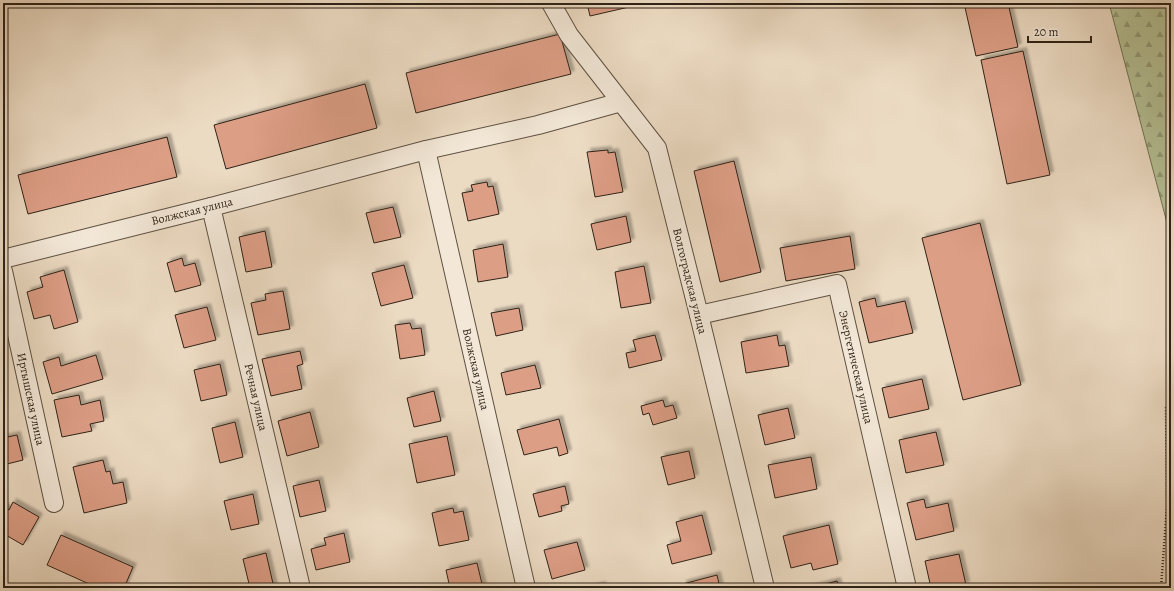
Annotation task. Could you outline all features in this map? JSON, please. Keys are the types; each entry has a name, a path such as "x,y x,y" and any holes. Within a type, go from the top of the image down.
{"street":[{"name":"Волгоградская улица","path":"551,3 569,35 656,148 699,315 765,588"},
{"name":"Волжская улица","path":"3,259 210,207 426,150 538,125 621,102"},
{"name":"Волжская улица","path":"426,150 526,588"},
{"name":"Речная улица","path":"210,207 301,588"},
{"name":"Иртышская улица","path":"3,272 54,503"},
{"name":"Энергетическая улица","path":"699,315 837,284 907,588"}],"path":[{"path":"1161,588 1167,506 1166,407"}],"green space":[{"path":"1109,3 1171,3 1171,238"}],"building":[{"path":"587,3 628,3 629,7 590,16"},
{"path":"634,3 650,3 635,6"},
{"path":"964,3 1008,3 1018,47 976,56"},
{"path":"560,34 571,74 416,113 406,73"},
{"path":"1023,51 1050,175 1007,184 981,60"},
{"path":"365,84 377,128 226,169 214,125"},
{"path":"167,137 177,177 28,214 18,175"},
{"path":"608,150 608,153 615,152 623,192 595,197 587,152"},
{"path":"734,161 761,272 720,282 694,171"},
{"path":"487,182 488,187 493,186 499,214 468,221 462,193 473,191 471,185"},
{"path":"393,207 401,237 374,243 366,213"},
{"path":"626,216 631,242 597,250 591,224"},
{"path":"980,223 1021,385 963,400 922,238"},
{"path":"265,231 272,267 246,272 239,237"},
{"path":"850,236 855,269 786,281 780,248"},
{"path":"503,244 508,277 478,282 473,250"},
{"path":"182,258 184,266 195,263 201,285 175,292 167,263"},
{"path":"404,265 413,298 381,306 372,273"},
{"path":"644,266 651,303 621,308 615,272"},
{"path":"64,270 78,322 54,329 50,315 34,319 27,292 43,287 40,277"},
{"path":"283,291 290,329 258,335 251,303 266,300 265,294"},
{"path":"875,298 877,307 905,301 913,333 869,343 859,302"},
{"path":"207,307 216,340 184,348 175,315"},
{"path":"519,308 523,330 496,336 491,313"},
{"path":"410,323 412,329 421,328 425,355 400,359 395,325"},
{"path":"655,335 662,360 629,368 626,353 636,351 633,340"},
{"path":"777,335 779,346 785,345 789,366 746,373 741,342"},
{"path":"300,351 303,364 297,366 302,389 271,396 262,359"},
{"path":"96,355 103,379 52,394 43,362 59,357 61,366"},
{"path":"220,364 227,395 201,401 194,370"},
{"path":"535,365 541,388 506,395 501,373"},
{"path":"922,379 929,409 889,418 882,388"},
{"path":"434,391 441,421 414,427 407,398"},
{"path":"79,395 81,405 100,400 104,421 90,424 92,431 62,437 54,400"},
{"path":"663,400 665,407 673,405 677,418 653,425 649,413 643,415 641,406"},
{"path":"788,408 795,438 765,445 758,415"},
{"path":"310,412 319,447 287,456 278,421"},
{"path":"559,419 568,453 559,456 557,447 524,455 517,430"},
{"path":"235,422 243,457 220,463 212,428"},
{"path":"936,432 944,465 906,473 899,440"},
{"path":"17,435 23,460 3,465 3,438"},
{"path":"447,436 455,475 417,483 409,444"},
{"path":"689,451 695,478 668,485 661,457"},
{"path":"811,457 817,489 775,498 768,465"},
{"path":"103,460 106,472 110,471 113,484 123,482 127,503 84,513 73,467"},
{"path":"319,480 326,511 300,517 293,486"},
{"path":"565,486 569,504 561,506 562,511 539,517 533,494"},
{"path":"253,494 259,524 231,530 224,501"},
{"path":"924,499 926,508 948,503 954,531 916,540 907,503"},
{"path":"13,502 39,517 23,545 4,534 3,537 3,506 9,510"},
{"path":"453,508 454,513 463,511 469,540 439,546 432,513"},
{"path":"702,515 712,554 672,564 667,545 681,541 676,522"},
{"path":"829,525 838,564 813,570 811,563 791,568 783,536"},
{"path":"344,533 350,562 316,570 311,549 326,545 324,538"},
{"path":"61,535 133,567 124,588 98,588 47,565"},
{"path":"577,542 585,570 552,579 544,550"},
{"path":"266,553 274,588 250,588 243,559"},
{"path":"959,554 966,585 954,588 931,588 925,561"},
{"path":"477,563 483,588 450,588 446,570"},
{"path":"717,575 720,588 684,588 683,584"},
{"path":"837,581 839,588 810,588"},
{"path":"602,585 603,588 591,588"}]}
